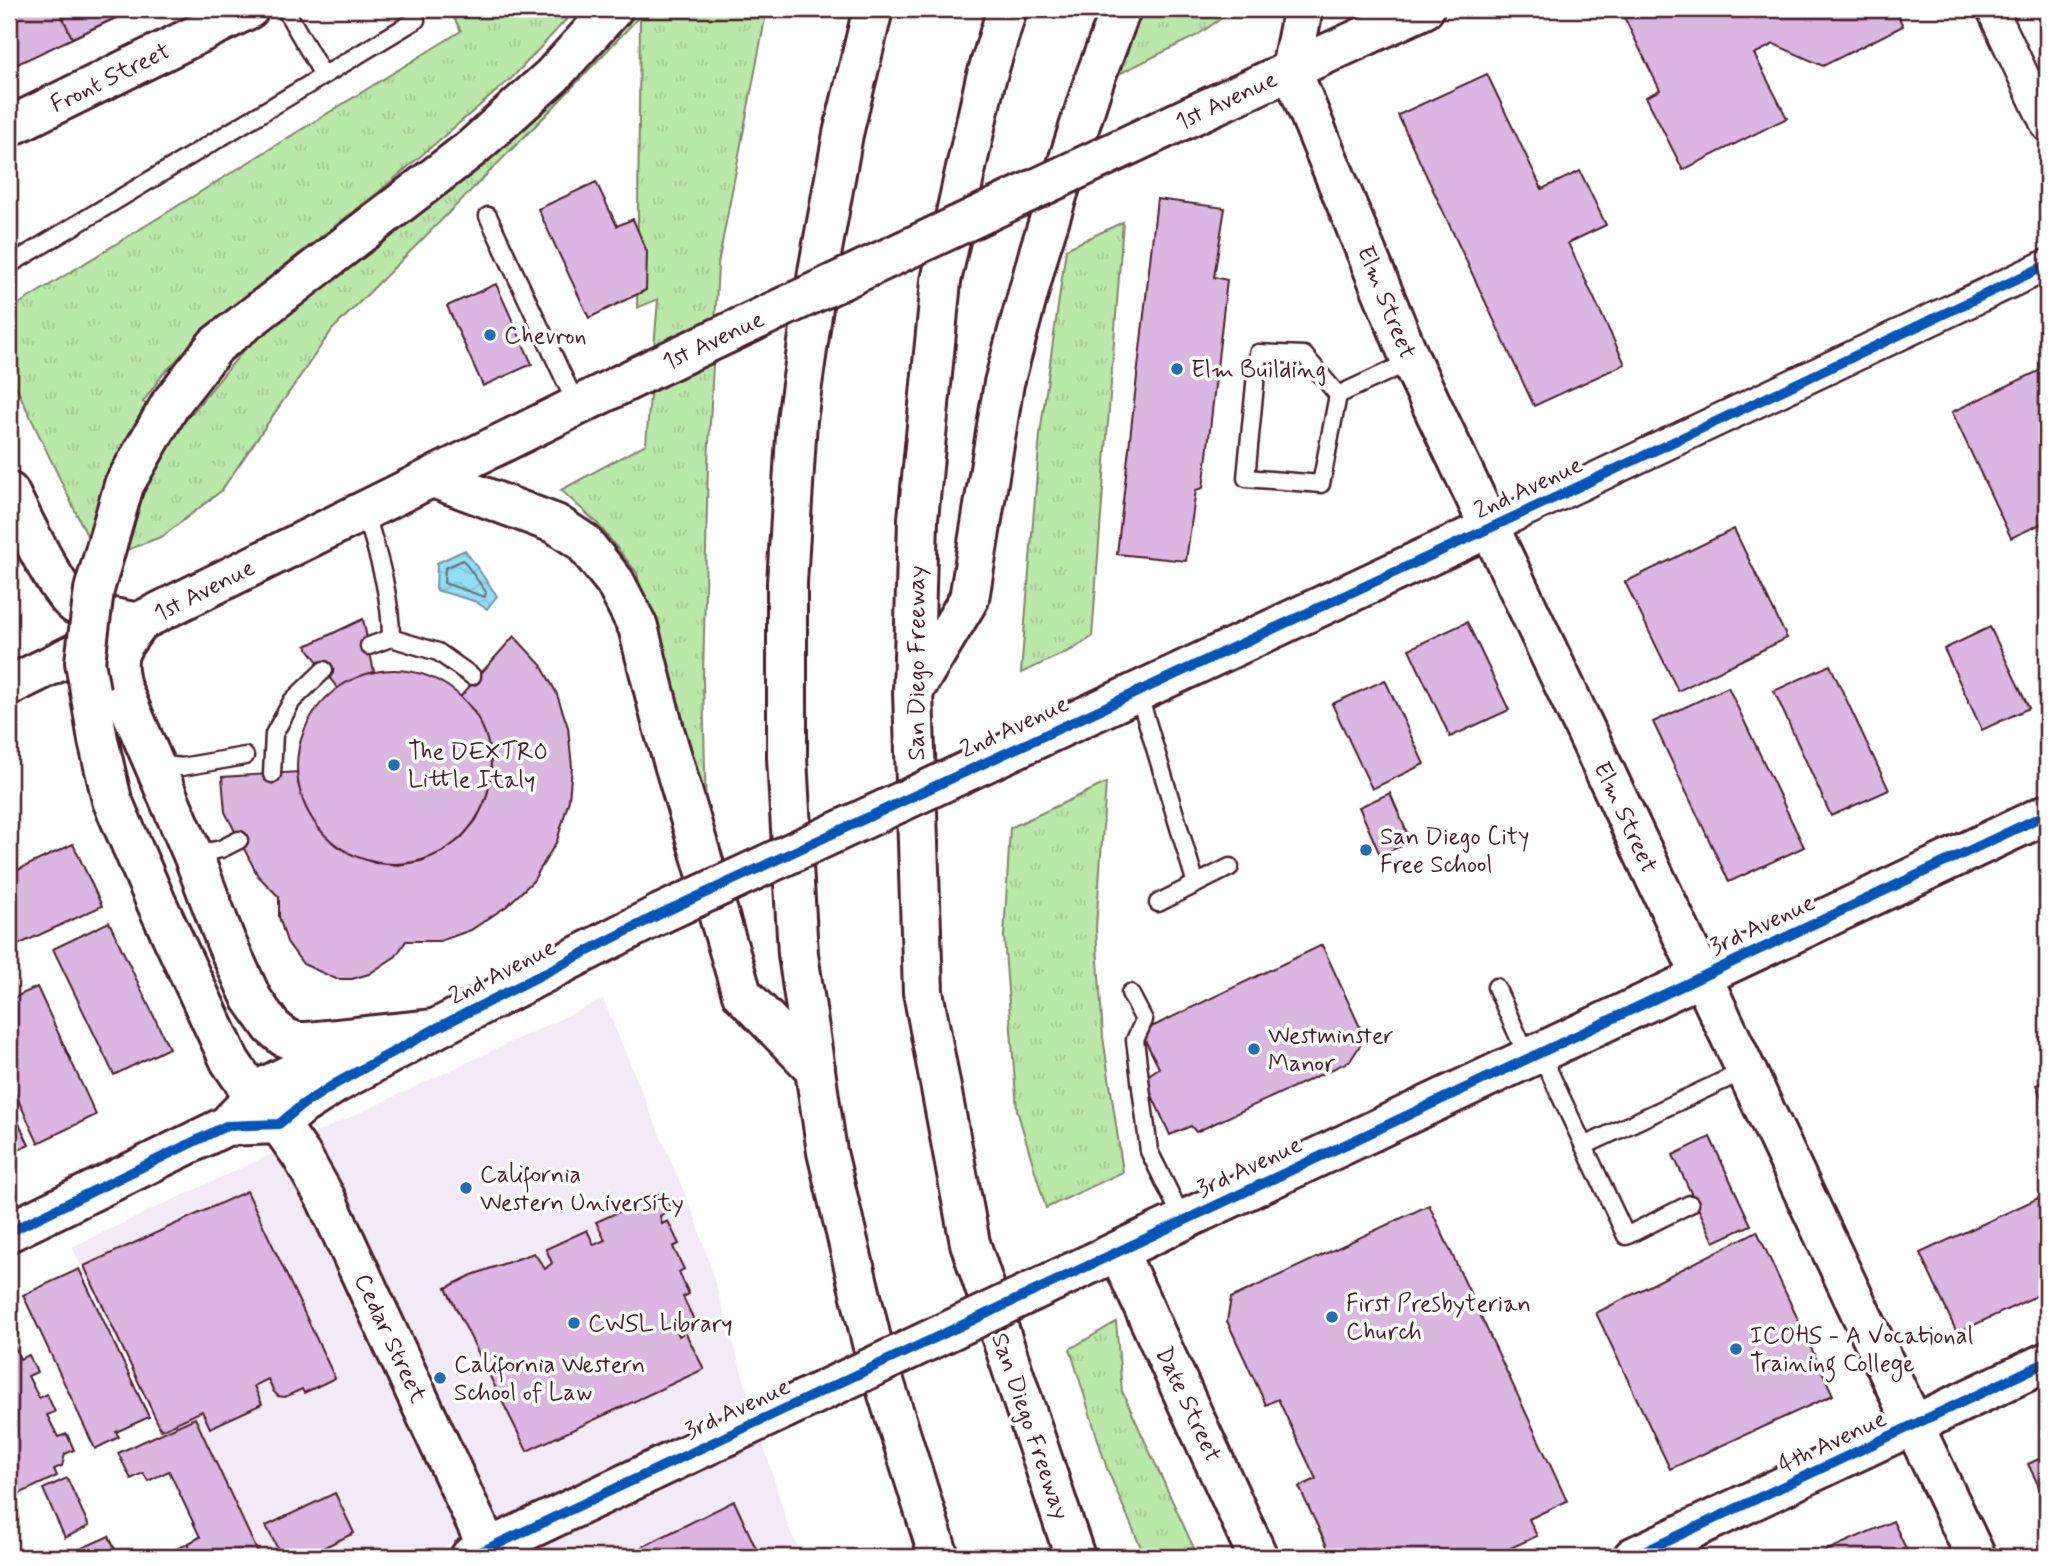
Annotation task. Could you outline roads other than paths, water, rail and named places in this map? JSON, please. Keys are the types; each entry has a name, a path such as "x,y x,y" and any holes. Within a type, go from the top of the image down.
{"main road":[{"name":"Front Street","path":"9,127 249,9"},
{"name":"Cedar Street","path":"483,1554 326,1199 302,1155 254,1096 230,1061 156,902 112,800 98,740 85,663 94,590 124,485 171,403 216,345 472,148 552,76 613,9"},
{"path":"873,9 843,134 818,272 797,420 787,583 787,758 798,954 827,1152 872,1343 939,1557"},
{"name":"San Diego Freeway","path":"1007,9 985,82 941,281 918,519 913,692 923,992 970,1243 1075,1557"},
{"path":"913,692 969,599 1004,383 1040,249 1095,78 1121,9"},
{"path":"1291,69 1303,9"},
{"name":"1st Avenue","path":"9,686 654,368 1424,9"},
{"name":"Elm Street","path":"1291,69 1411,361 1976,1557"},
{"path":"433,478 556,524 583,542 615,582 638,627 664,730 742,994 815,1069"},
{"path":"9,492 55,579 75,605 103,616 139,623 122,646 116,666 125,698 193,855 226,942 252,999 272,1027 284,1037 296,1042 435,1029"},
{"name":"2nd Avenue","path":"279,1124 335,1084 435,1029 660,914 1489,527"},
{"name":"3rd Avenue","path":"483,1554 1183,1220 2047,814"},
{"path":"9,1232 226,1126 267,1086 313,1063 435,1029"},
{"path":"226,1126 279,1124"},
{"name":"Date Street","path":"1118,1251 1258,1557"},
{"name":"4th Avenue","path":"1633,1557 2047,1362"}],"street":[{"path":"1992,9 2047,126"},
{"name":"2nd Avenue","path":"1489,527 2047,265"}],"lane":[{"path":"285,9 323,75"},
{"path":"9,265 416,20"},
{"path":"488,216 577,406"},
{"path":"1258,353 1304,355 1338,395 1321,484 1245,478 1258,353"},
{"path":"1338,395 1411,361"},
{"path":"365,511 383,574 391,620 391,638"},
{"path":"369,646 391,638 438,652 472,676"},
{"path":"272,774 274,734 292,701 324,670"},
{"path":"1138,692 1196,884"},
{"path":"155,764 182,767 245,756"},
{"path":"193,855 221,849 239,840"},
{"path":"1158,903 1230,867"},
{"path":"1496,987 1584,1146 1626,1236 1690,1204"},
{"path":"1130,993 1144,1020 1135,1040 1150,1151 1183,1220"},
{"path":"1584,1146 1746,1070"}],"water":[{"path":"465,550 497,596 487,609 474,601 436,590 437,563"}],"place":[{"name":"Chevron","path":"490,335"},
{"name":"Elm Building","path":"1177,369"},
{"name":"The DEXTRO Little Italy","path":"394,765"},
{"name":"San Diego City Free School","path":"1366,850"},
{"name":"Westminster Manor","path":"1254,1049"},
{"name":"California Western University","path":"466,1188"},
{"name":"First Presbyterian Church","path":"1332,1317"},
{"name":"CWSL Library","path":"574,1323"},
{"name":"ICOHS - A Vocational Training College","path":"1736,1349"},
{"name":"California Western School of Law","path":"440,1378"}]}
